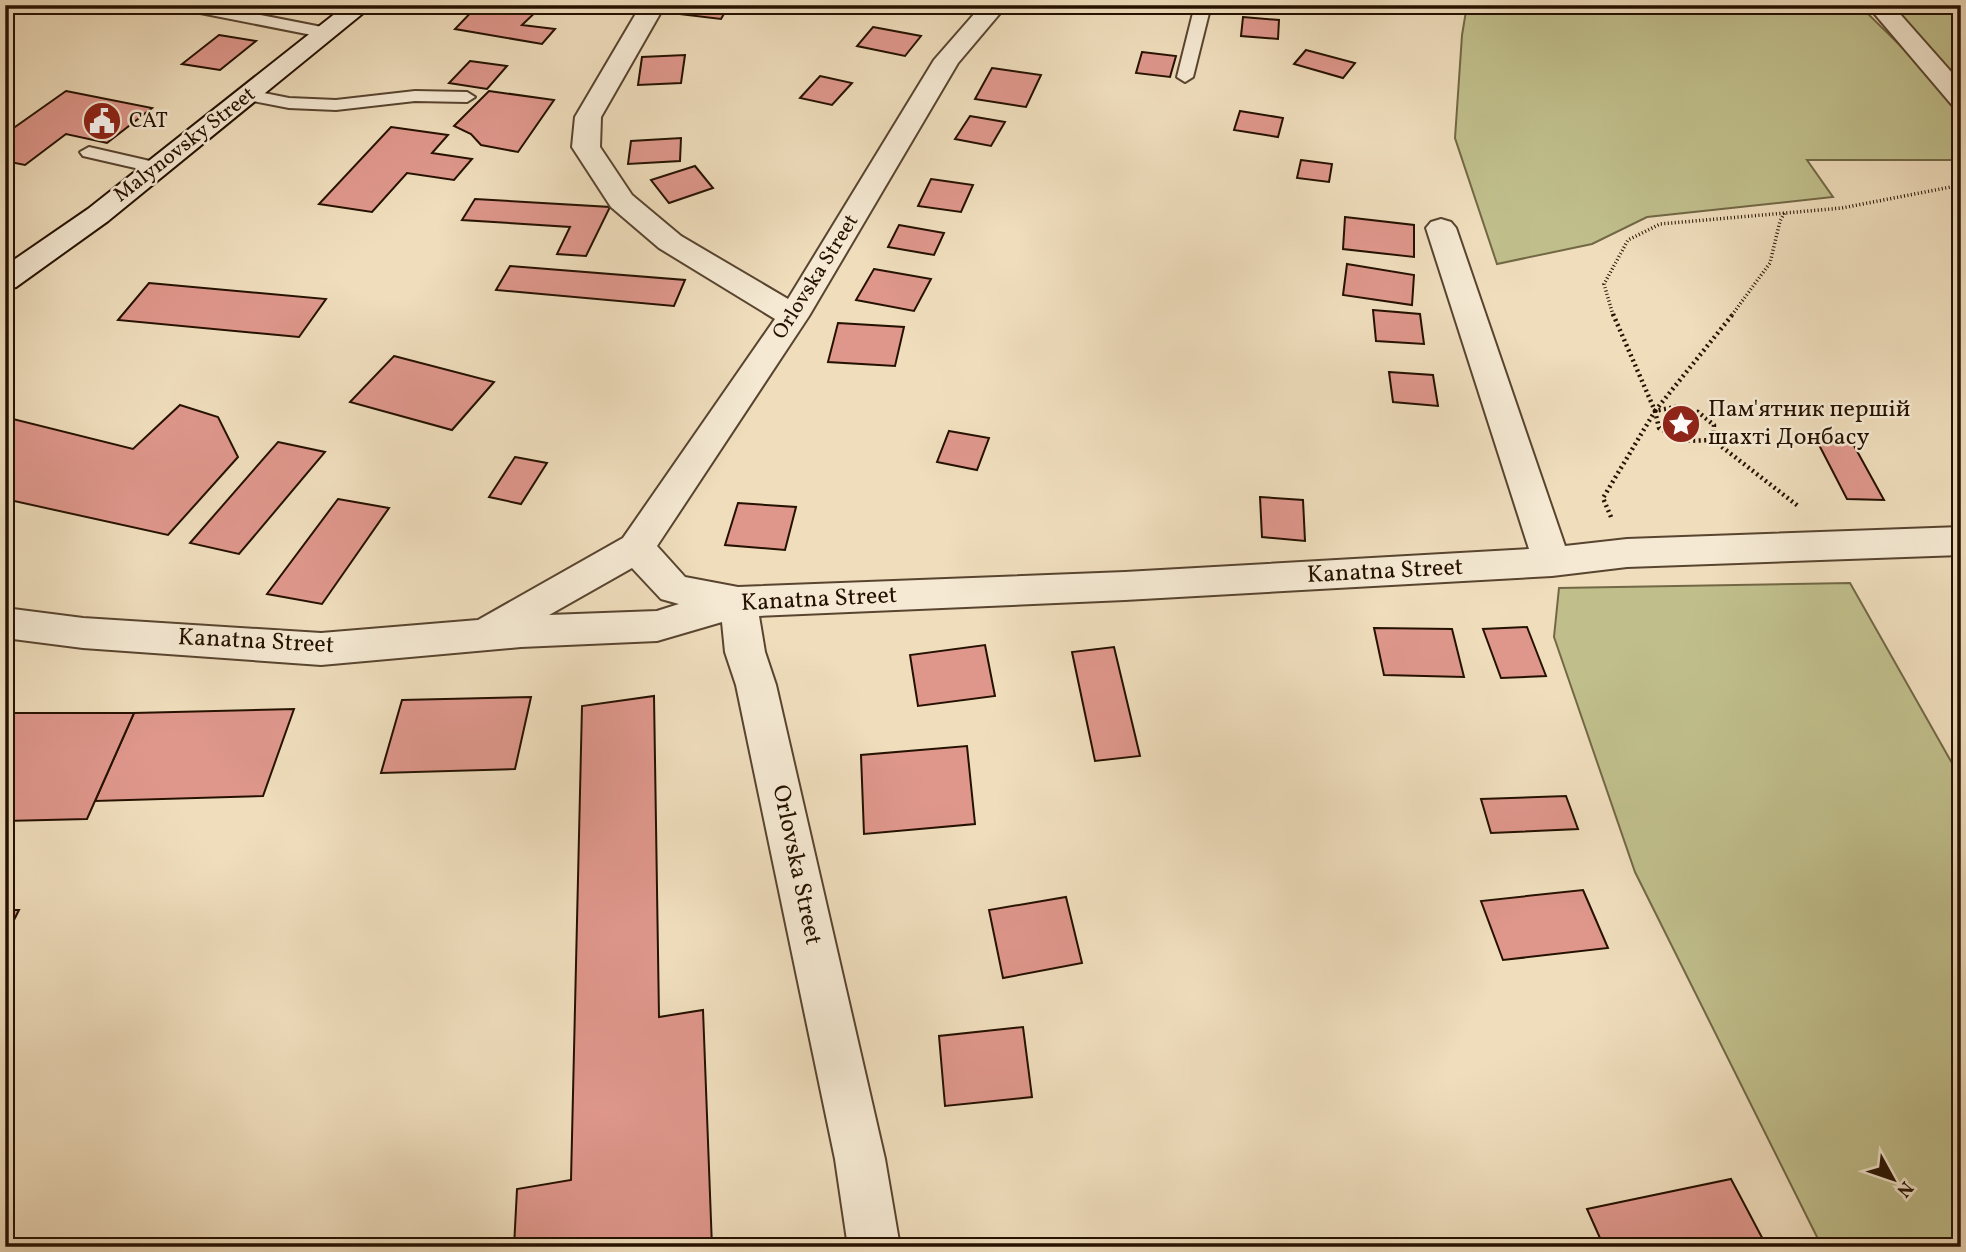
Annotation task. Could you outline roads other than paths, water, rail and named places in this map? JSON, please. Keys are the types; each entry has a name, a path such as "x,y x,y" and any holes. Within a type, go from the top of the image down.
{"street":[{"name":"Malynovsky Street","path":"5,280 98,215 361,5"},
{"path":"653,5 588,117 586,148 621,201 670,242 793,316"},
{"name":"Orlovska Street","path":"483,635 636,548 793,316 947,60 995,5"},
{"path":"1878,5 1961,99"},
{"path":"1441,228 1552,562"},
{"name":"Kanatna Street","path":"5,623 83,633 321,649 483,635 657,626 738,602 1125,586 1552,562 1627,553 1961,541"},
{"path":"636,548 674,589 738,602"},
{"name":"Orlovska Street","path":"738,602 745,652 756,685 860,1159 874,1247"}],"lane":[{"path":"185,5 327,33"},
{"path":"1185,77 1203,5"},
{"path":"249,94 289,103 337,105 415,96 467,97"},
{"path":"89,152 157,168"}],"place":[{"name":"САТ","path":"102,121"},
{"name":"Пам'ятник першій шахті Донбасу","path":"1681,424"}]}
